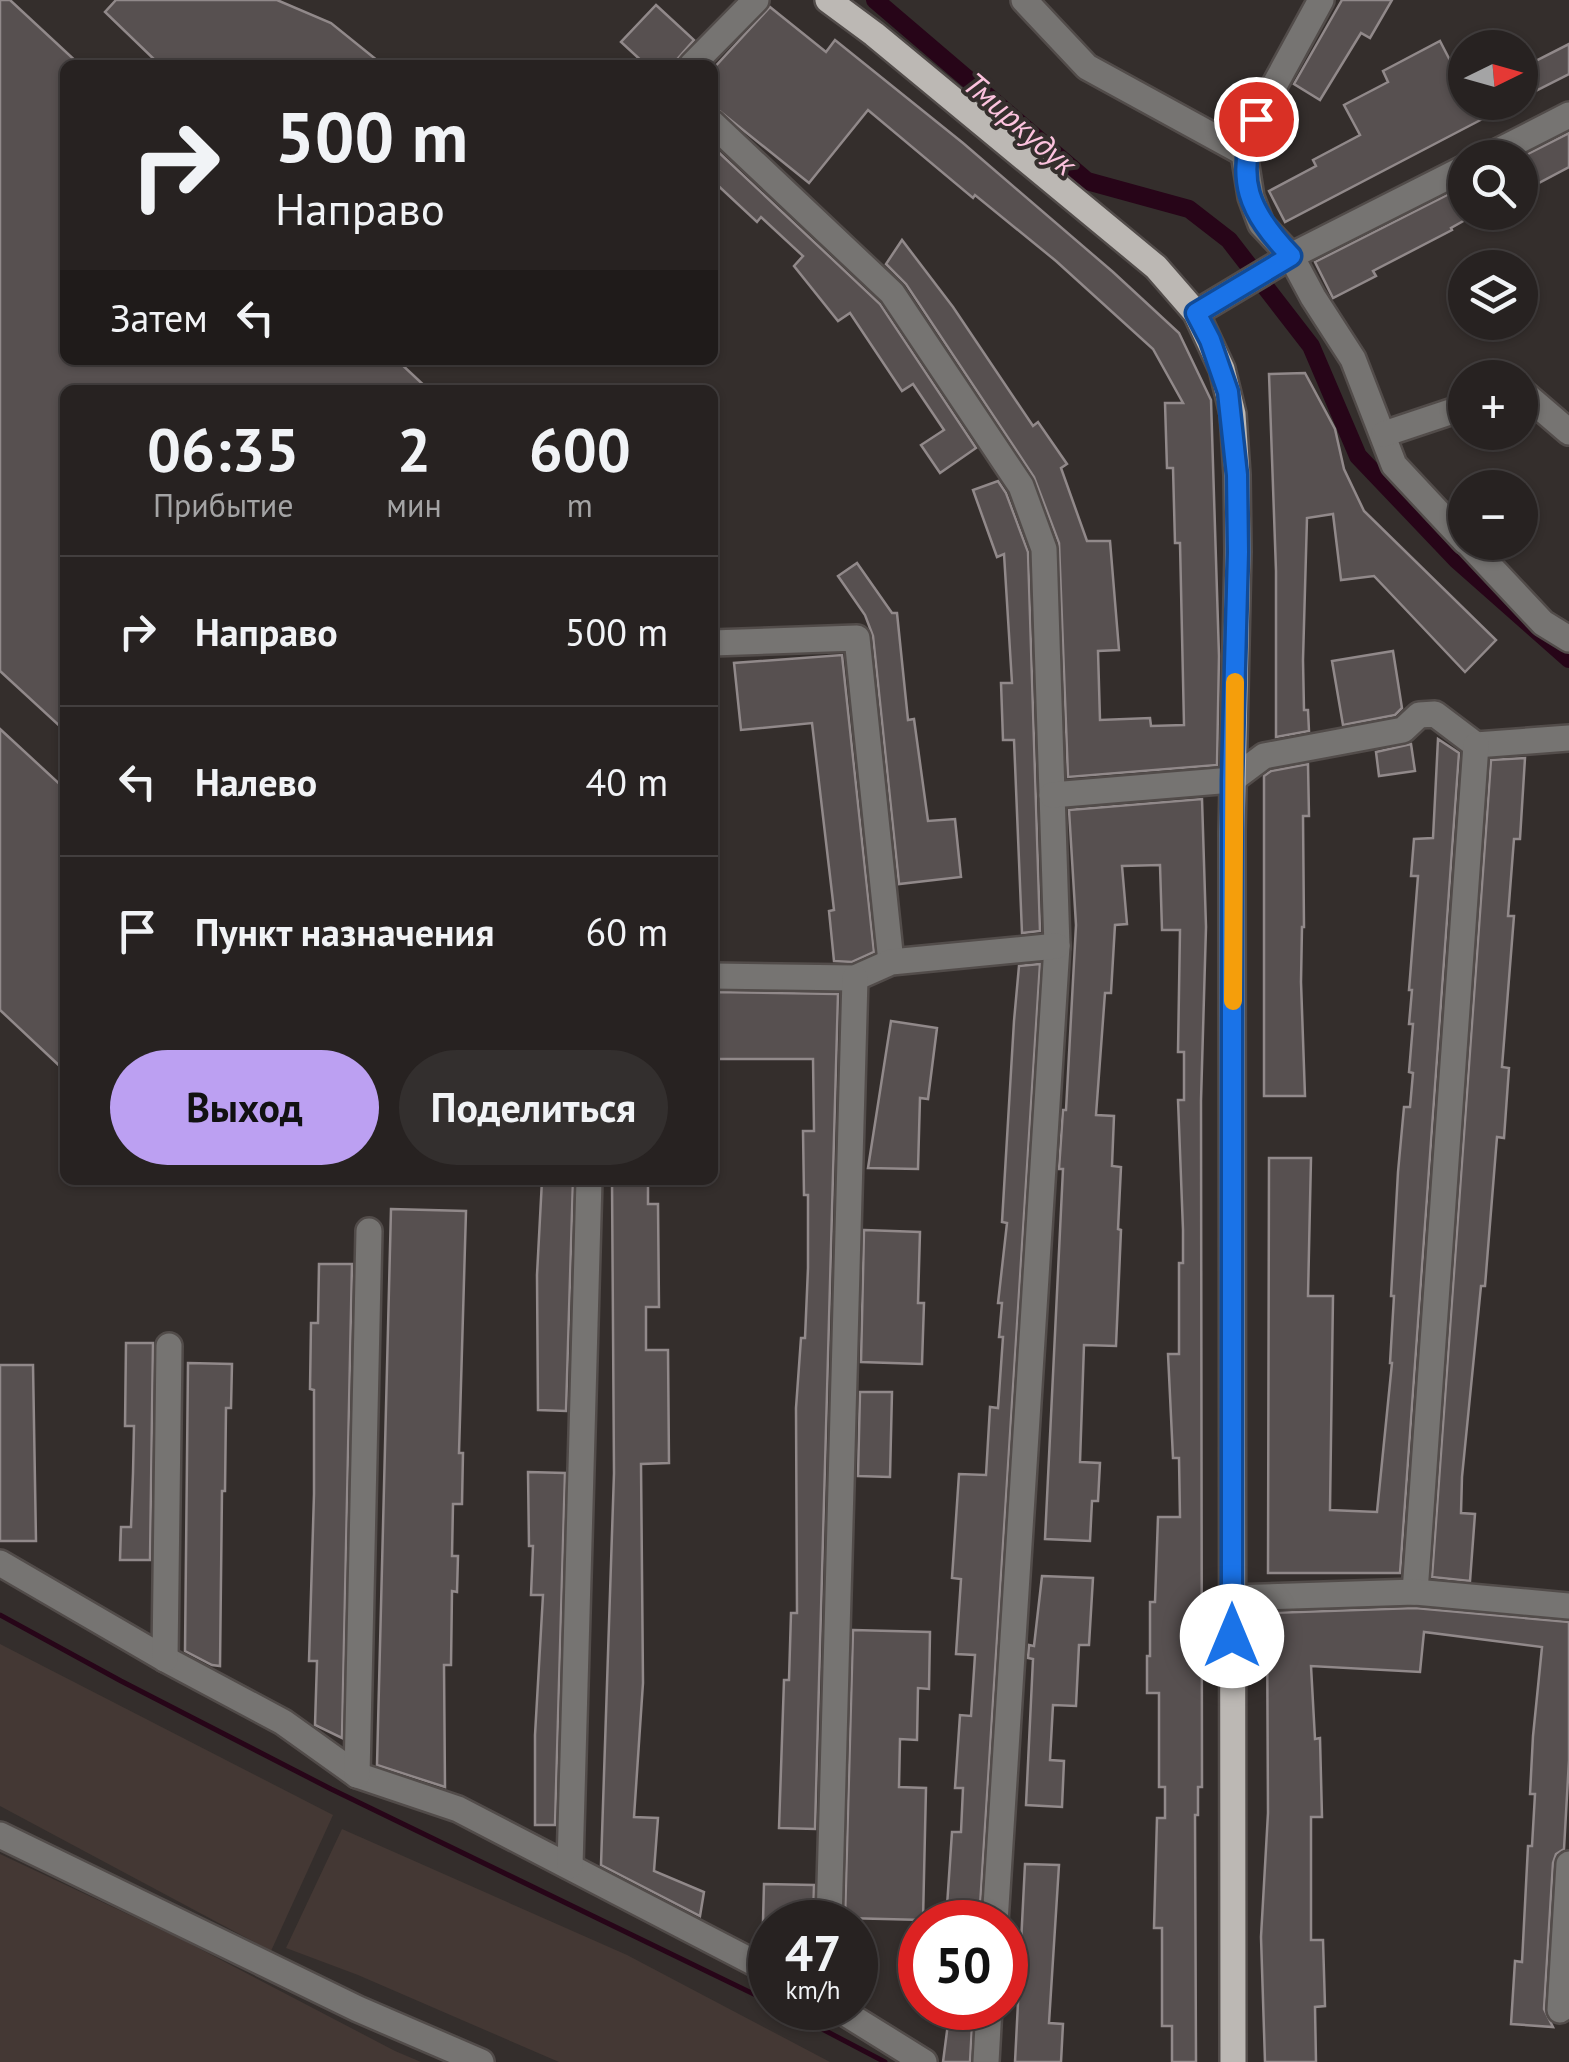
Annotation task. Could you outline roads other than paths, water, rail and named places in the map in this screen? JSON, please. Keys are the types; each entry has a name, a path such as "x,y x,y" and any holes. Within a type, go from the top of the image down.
{"main road":[{"path":"828,0 1133,246 1181,294 1196,313 1222,369 1234,430 1238,552 1232,780 1233,2062"}],"street":[{"path":"697,60 756,0"},
{"path":"1024,0 1087,66 1244,153"},
{"path":"1321,0 1256,119 1244,153 1250,197 1261,224 1291,256 1353,359 1394,465 1448,523"},
{"path":"1520,140 1569,115"},
{"path":"718,130 892,293 1022,486 1044,549 1057,946 996,1900"},
{"path":"1196,313 1291,256 1448,177"},
{"path":"1538,405 1569,432"},
{"path":"1384,434 1448,413"},
{"path":"1483,560 1543,624 1569,639"},
{"path":"718,643 856,638 891,962"},
{"path":"1052,794 1232,780 1264,756 1403,730 1419,715 1435,714 1476,745 1569,738"},
{"path":"1415,1592 1476,745"},
{"path":"718,976 855,978 891,962 1057,946"},
{"path":"830,1900 855,978"},
{"path":"570,1866 589,1185"},
{"path":"358,1775 369,1231"},
{"path":"165,1659 169,1346"},
{"path":"0,1563 283,1722 358,1775 458,1809 748,1959"},
{"path":"1232,1598 1415,1592 1569,1606"},
{"path":"0,1835 358,2010 480,2062"},
{"path":"1560,2010 1569,1864"},
{"path":"872,2030 924,2062"},
{"path":"986,2062 988,2030"}],"waterway":[{"name":"Тмиркудук","path":"875,0 1087,181 1189,209 1229,240 1311,346 1358,456 1457,560 1569,659"},
{"path":"0,1615 331,1789 748,1991"},
{"path":"824,2030 885,2062"}]}
